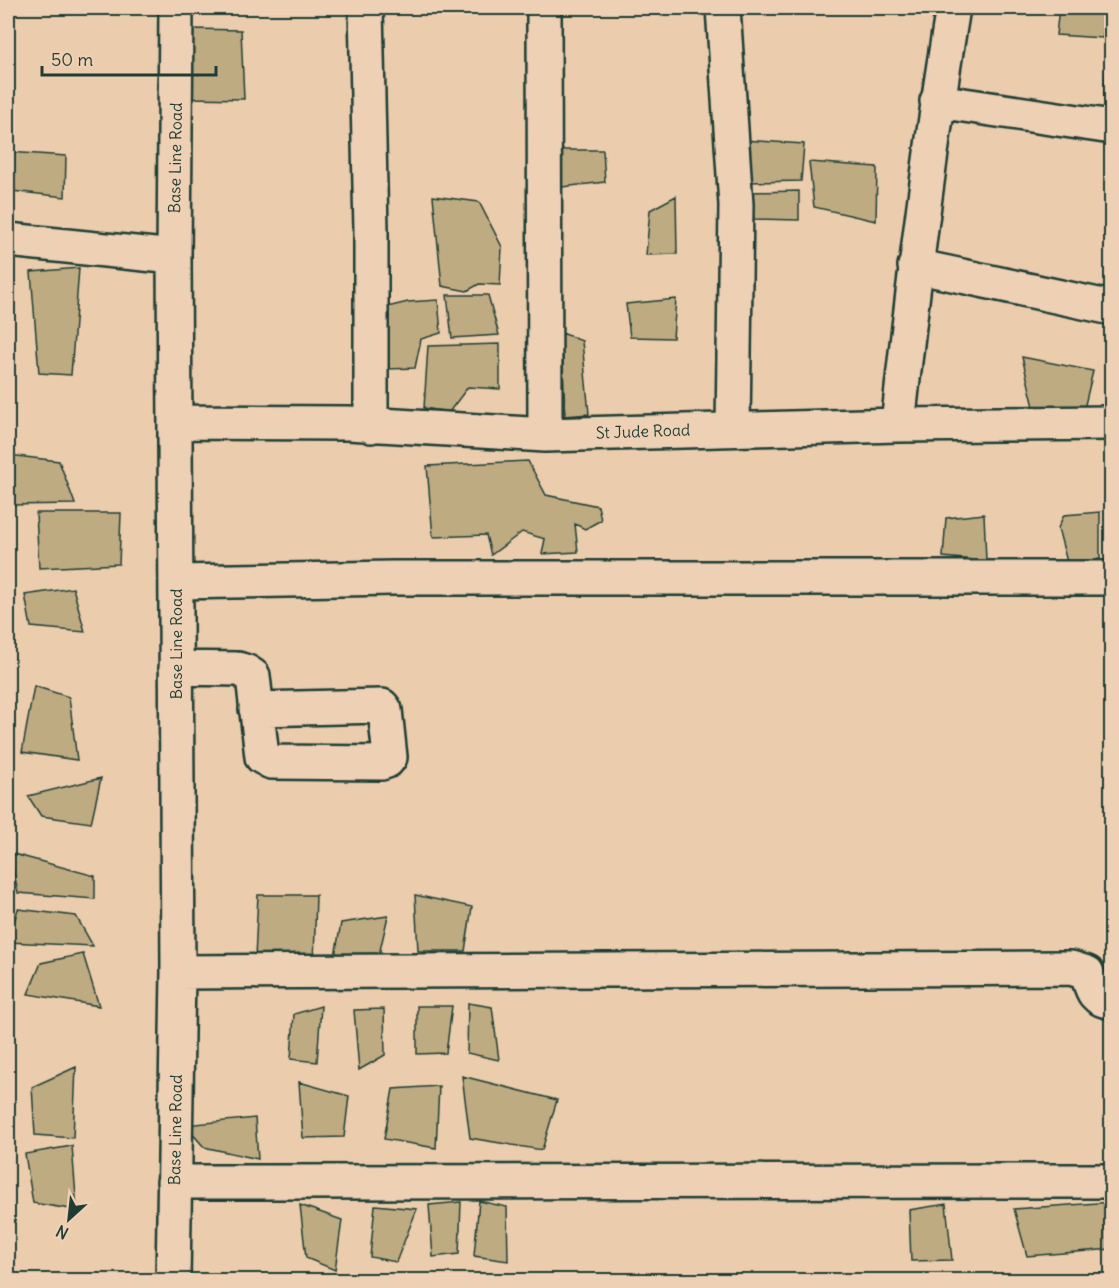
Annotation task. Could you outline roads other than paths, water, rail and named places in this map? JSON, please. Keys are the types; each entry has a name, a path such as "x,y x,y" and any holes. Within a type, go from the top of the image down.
{"street":[{"name":"Base Line Road","path":"173,1281 178,972 174,257 176,8"},
{"path":"366,8 371,231 371,426"},
{"path":"544,8 546,435"},
{"path":"723,8 736,205 733,429"},
{"path":"898,425 915,266 937,101 953,8"},
{"path":"937,101 1112,127"},
{"path":"8,240 174,257"},
{"path":"915,266 1112,308"},
{"name":"St Jude Road","path":"175,422 348,423 546,435 898,425 1112,423"},
{"path":"176,582 393,578 1112,578"},
{"path":"176,668 238,669 247,672 253,676 256,709"},
{"path":"178,972 1071,968 1087,973 1093,993 1101,1000 1112,1002"},
{"path":"174,1182 1112,1181"}]}
